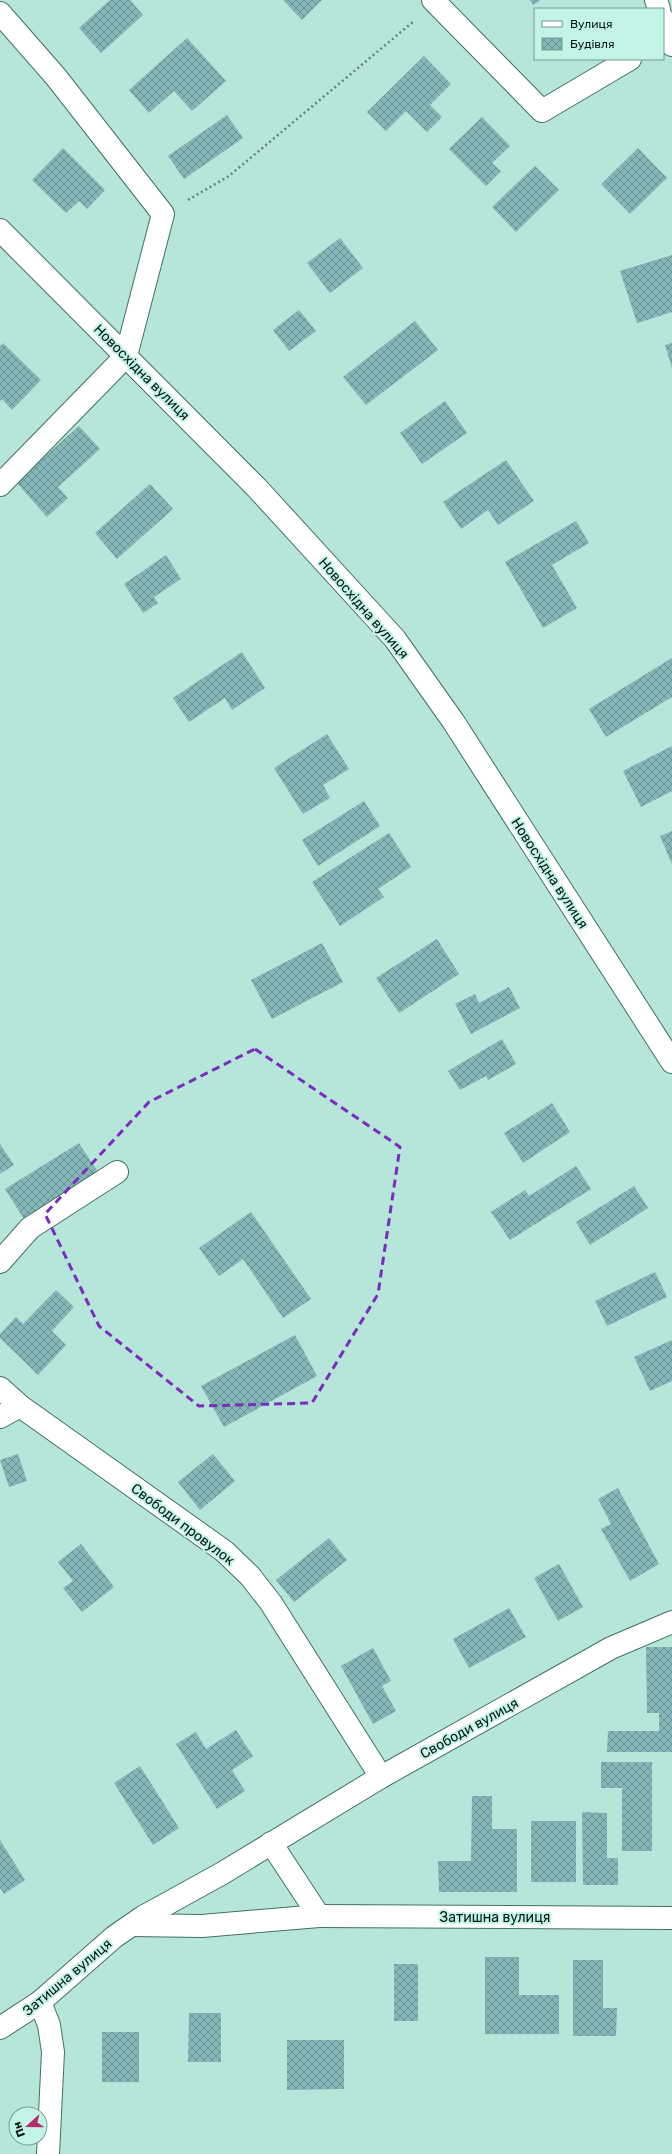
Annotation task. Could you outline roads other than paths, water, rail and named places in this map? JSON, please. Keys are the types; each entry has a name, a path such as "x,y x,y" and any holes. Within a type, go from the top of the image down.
{"street":[{"path":"434,1 542,111 628,60"},
{"path":"0,14 56,77 163,214 126,356 0,485"},
{"name":"Новосхідна вулиця","path":"0,230 257,488 395,639 453,721 672,1062"},
{"path":"0,1262 30,1228 117,1172"},
{"name":"Свободи провулок","path":"0,1388 20,1406 224,1551 250,1576 271,1603 381,1777"},
{"path":"0,1417 20,1406"},
{"name":"Свободи вулиця","path":"271,1843 381,1777 611,1648 672,1622"},
{"path":"271,1843 319,1916"},
{"name":"Затишна вулиця","path":"0,2028 40,2002 91,1956 132,1925 222,1874 271,1843"},
{"name":"Затишна вулиця","path":"132,1925 202,1926 319,1916 672,1918"},
{"path":"40,2002 49,2025 53,2052 48,2154"}]}
